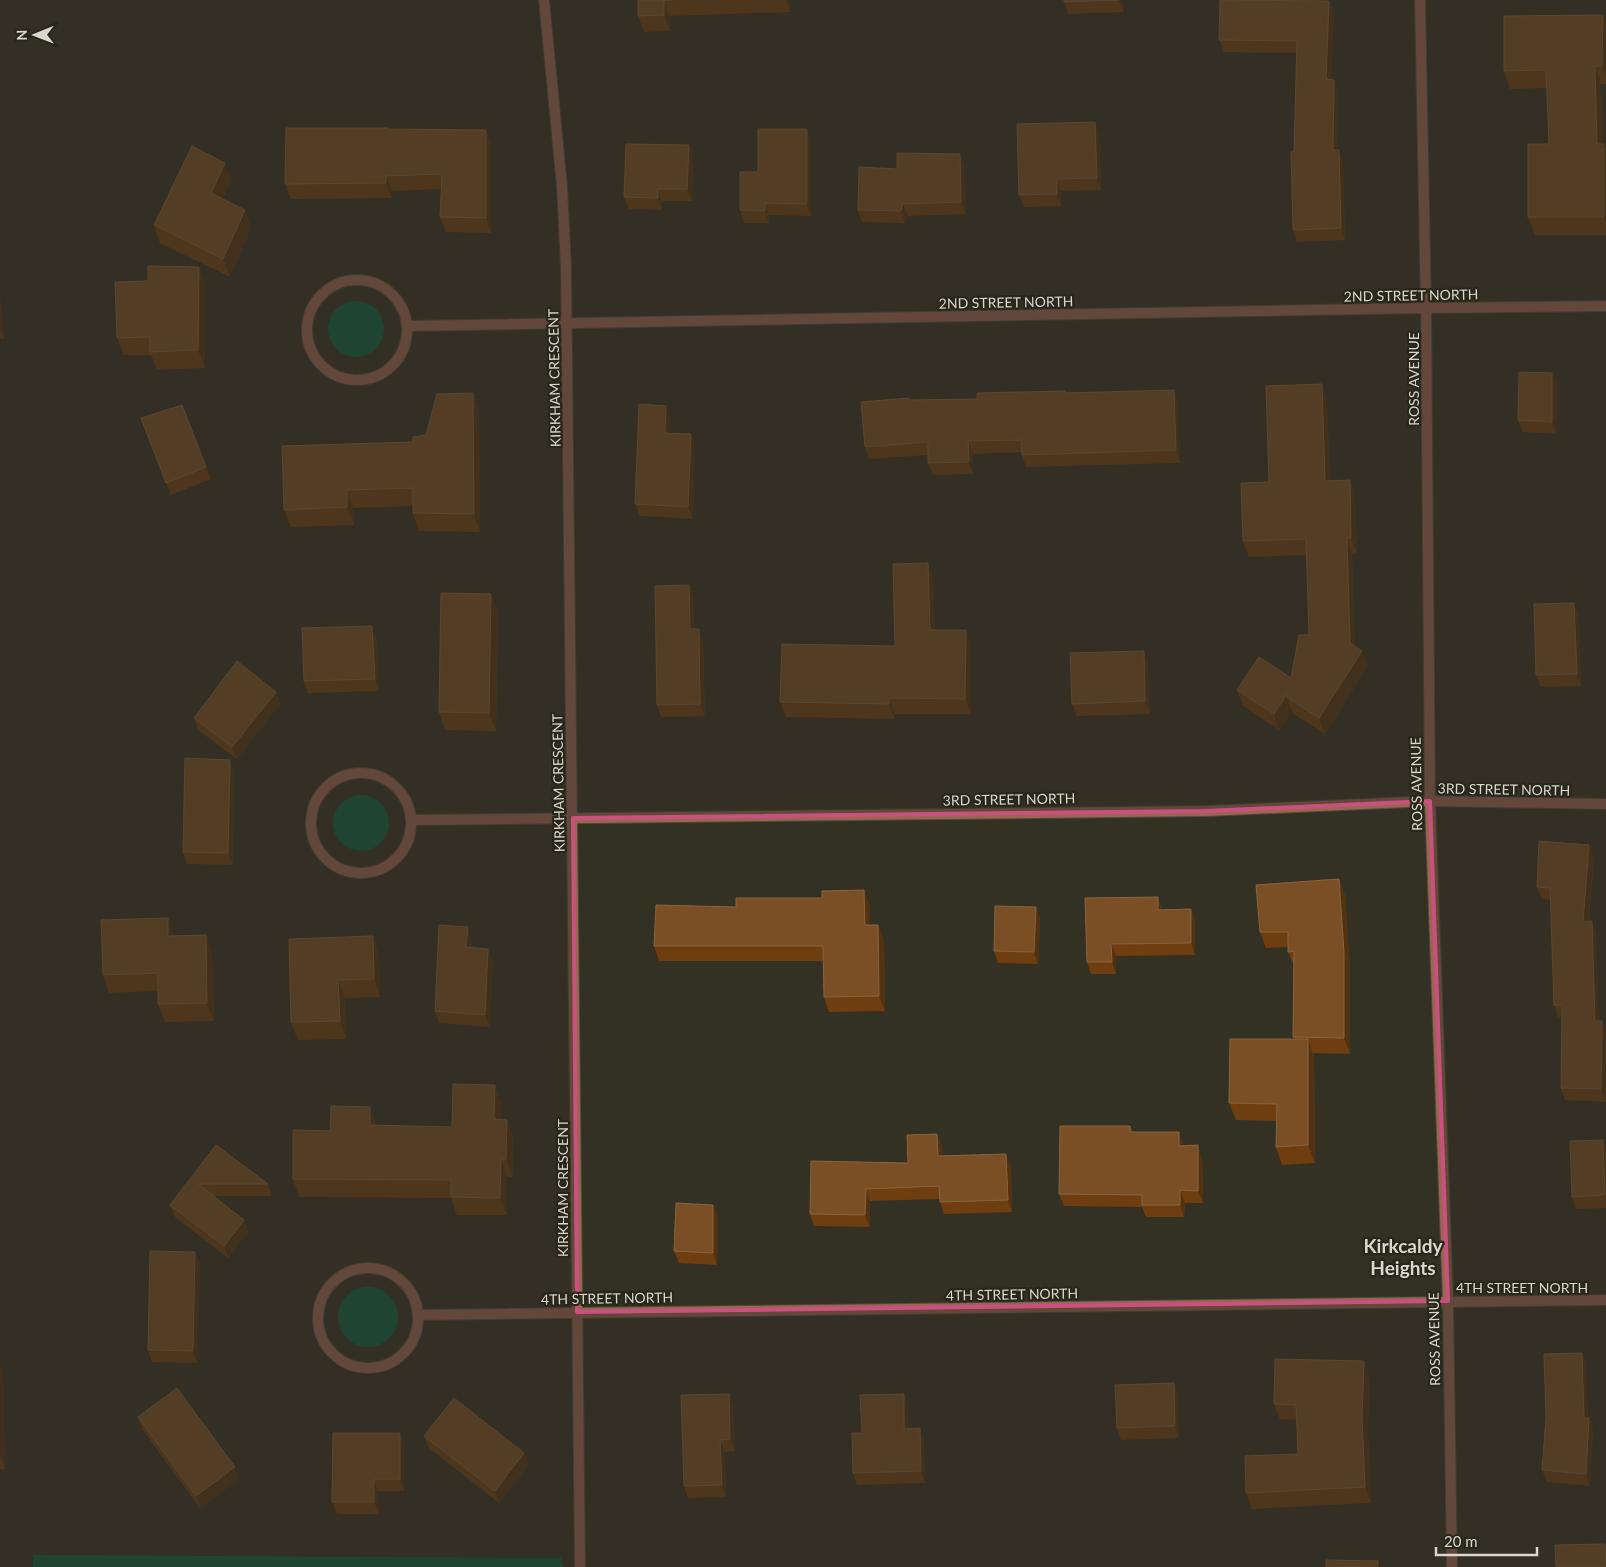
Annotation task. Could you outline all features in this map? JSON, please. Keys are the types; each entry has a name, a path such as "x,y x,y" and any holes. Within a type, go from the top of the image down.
{"street":[{"name":"KIRKHAM CRESCENT","path":"544,0 562,186 567,324 580,1567"},
{"name":"ROSS AVENUE","path":"1420,0 1426,308 1430,801 1448,1301 1452,1567"},
{"path":"350,280 366,281 382,286 394,296 403,310 407,326 406,343 399,358 388,370 373,378 356,381 340,377 325,369 314,356 308,340 307,324 312,308 322,295 335,285 350,280"},
{"name":"2ND STREET NORTH","path":"407,326 1606,306"},
{"path":"354,773 371,773 387,779 400,790 408,804 412,820 410,837 403,852 392,864 377,872 361,874 344,871 330,863 319,851 312,836 311,819 315,803 324,788 338,778 354,773"},
{"name":"3RD STREET NORTH","path":"412,820 1206,811 1430,801 1606,804"},
{"path":"362,1267 378,1268 394,1274 406,1285 415,1299 418,1315 416,1332 410,1347 397,1359 382,1367 366,1369 349,1365 335,1357 324,1344 318,1328 317,1311 323,1295 332,1282 346,1272 362,1267"},
{"name":"4TH STREET NORTH","path":"418,1315 1606,1300"}],"highlighted area":[{"path":"1430,801 1448,1301 577,1312 573,818 1207,811"}],"green space":[{"path":"351,301 361,301 376,309 382,318 384,329 382,340 376,349 361,357 351,357 340,352 333,345 328,334 328,324 333,313 340,306"},
{"path":"356,795 366,795 381,803 387,812 389,823 387,834 381,843 366,851 356,851 345,846 338,839 333,828 333,818 338,807 345,800"},
{"path":"368,1287 385,1292 393,1300 398,1317 393,1334 385,1342 368,1347 351,1342 343,1334 338,1317 343,1300 351,1292"},
{"path":"33,1555 561,1558 563,1567 33,1567"}],"building":[{"path":"638,0 664,0 664,15 638,16"},
{"path":"1064,0 1119,0 1064,2"},
{"path":"1220,0 1329,1 1326,79 1334,80 1333,150 1339,150 1341,228 1293,230 1291,152 1294,151 1297,41 1219,40"},
{"path":"1603,15 1602,66 1595,66 1597,144 1604,144 1604,217 1528,217 1528,144 1549,144 1546,70 1504,71 1504,16"},
{"path":"1095,122 1097,178 1057,179 1057,194 1019,195 1017,124"},
{"path":"286,128 486,130 486,218 440,217 442,174 386,176 386,183 285,184"},
{"path":"758,129 807,129 807,204 765,203 765,211 740,210 740,172 758,172"},
{"path":"626,144 689,145 687,189 658,189 658,198 624,197"},
{"path":"192,146 225,163 211,193 245,210 223,259 154,225"},
{"path":"897,153 960,154 961,202 903,204 901,211 858,210 859,167 897,169"},
{"path":"148,266 199,267 198,350 150,352 150,337 117,338 115,282 148,281"},
{"path":"1519,372 1552,373 1552,422 1518,420"},
{"path":"1322,384 1325,481 1350,480 1351,538 1347,538 1350,643 1362,651 1319,718 1287,697 1287,694 1274,714 1237,690 1259,657 1291,678 1299,635 1309,635 1306,539 1243,541 1241,483 1269,482 1266,386"},
{"path":"1174,390 1176,450 1022,455 1021,440 968,441 969,462 928,463 928,442 865,447 861,402 909,398 909,400 977,399 977,393"},
{"path":"473,393 474,514 413,513 413,488 347,490 347,507 284,510 282,446 413,442 413,437 426,435 437,394"},
{"path":"639,404 666,406 665,433 691,434 688,507 635,504"},
{"path":"182,405 206,467 166,483 141,418"},
{"path":"928,563 930,630 966,630 965,699 889,698 889,704 780,702 782,644 895,646 893,564"},
{"path":"689,585 690,629 699,629 700,704 657,705 655,586"},
{"path":"441,593 491,594 489,713 439,712"},
{"path":"1574,603 1577,674 1536,675 1534,604"},
{"path":"372,626 375,679 304,681 302,628"},
{"path":"1144,651 1145,701 1072,704 1070,653"},
{"path":"237,661 276,692 232,747 194,718"},
{"path":"185,758 230,760 228,853 183,852"},
{"path":"1539,841 1589,845 1583,922 1592,921 1595,1021 1602,1021 1601,1089 1561,1088 1562,1005 1554,1005 1550,888 1537,887"},
{"path":"1339,879 1344,953 1344,1038 1293,1037 1294,951 1288,952 1288,932 1260,932 1256,885"},
{"path":"864,890 865,925 878,925 879,996 824,997 823,946 654,946 656,905 736,907 736,898 822,898 822,891"},
{"path":"1158,897 1158,910 1191,909 1191,943 1111,944 1112,962 1087,962 1085,898"},
{"path":"995,906 1036,907 1034,952 994,951"},
{"path":"168,918 168,936 206,935 207,1003 158,1004 158,973 103,975 101,920"},
{"path":"439,925 468,927 466,947 488,949 485,1015 435,1011"},
{"path":"373,936 374,979 338,980 340,1021 291,1022 289,939"},
{"path":"1230,1039 1308,1039 1308,1145 1276,1147 1277,1104 1229,1103"},
{"path":"453,1084 495,1085 494,1119 507,1120 506,1159 501,1159 500,1198 451,1197 451,1180 293,1179 293,1130 330,1131 331,1106 370,1107 370,1125 452,1127"},
{"path":"1060,1126 1130,1126 1130,1132 1179,1132 1179,1146 1198,1145 1198,1191 1180,1190 1180,1205 1142,1205 1142,1195 1059,1194"},
{"path":"937,1134 938,1156 1006,1154 1008,1200 940,1202 939,1186 866,1189 865,1215 810,1214 811,1161 908,1163 907,1135"},
{"path":"1603,1140 1605,1195 1572,1197 1570,1141"},
{"path":"216,1145 268,1184 198,1184 244,1220 224,1246 170,1205"},
{"path":"676,1203 713,1205 713,1253 674,1251"},
{"path":"150,1251 195,1252 193,1351 148,1350"},
{"path":"1582,1353 1584,1418 1589,1418 1586,1474 1542,1470 1546,1418 1544,1354"},
{"path":"1275,1359 1364,1361 1362,1417 1365,1487 1246,1493 1245,1456 1298,1454 1296,1405 1274,1404"},
{"path":"1174,1383 1175,1426 1117,1428 1115,1385"},
{"path":"177,1388 235,1467 196,1496 138,1417"},
{"path":"729,1394 730,1439 720,1440 722,1485 684,1486 681,1395"},
{"path":"904,1394 904,1429 920,1428 921,1471 853,1473 852,1433 862,1433 860,1395"},
{"path":"454,1398 524,1453 495,1491 424,1436"},
{"path":"333,1433 400,1433 400,1479 374,1479 374,1502 332,1502"},
{"path":"1605,1544 1606,1567 1556,1567 1555,1545"},
{"path":"1326,1560 1378,1561 1378,1567 1326,1567"}],"district":[{"name":"Kirkcaldy Heights","path":"1403,1256"}]}
